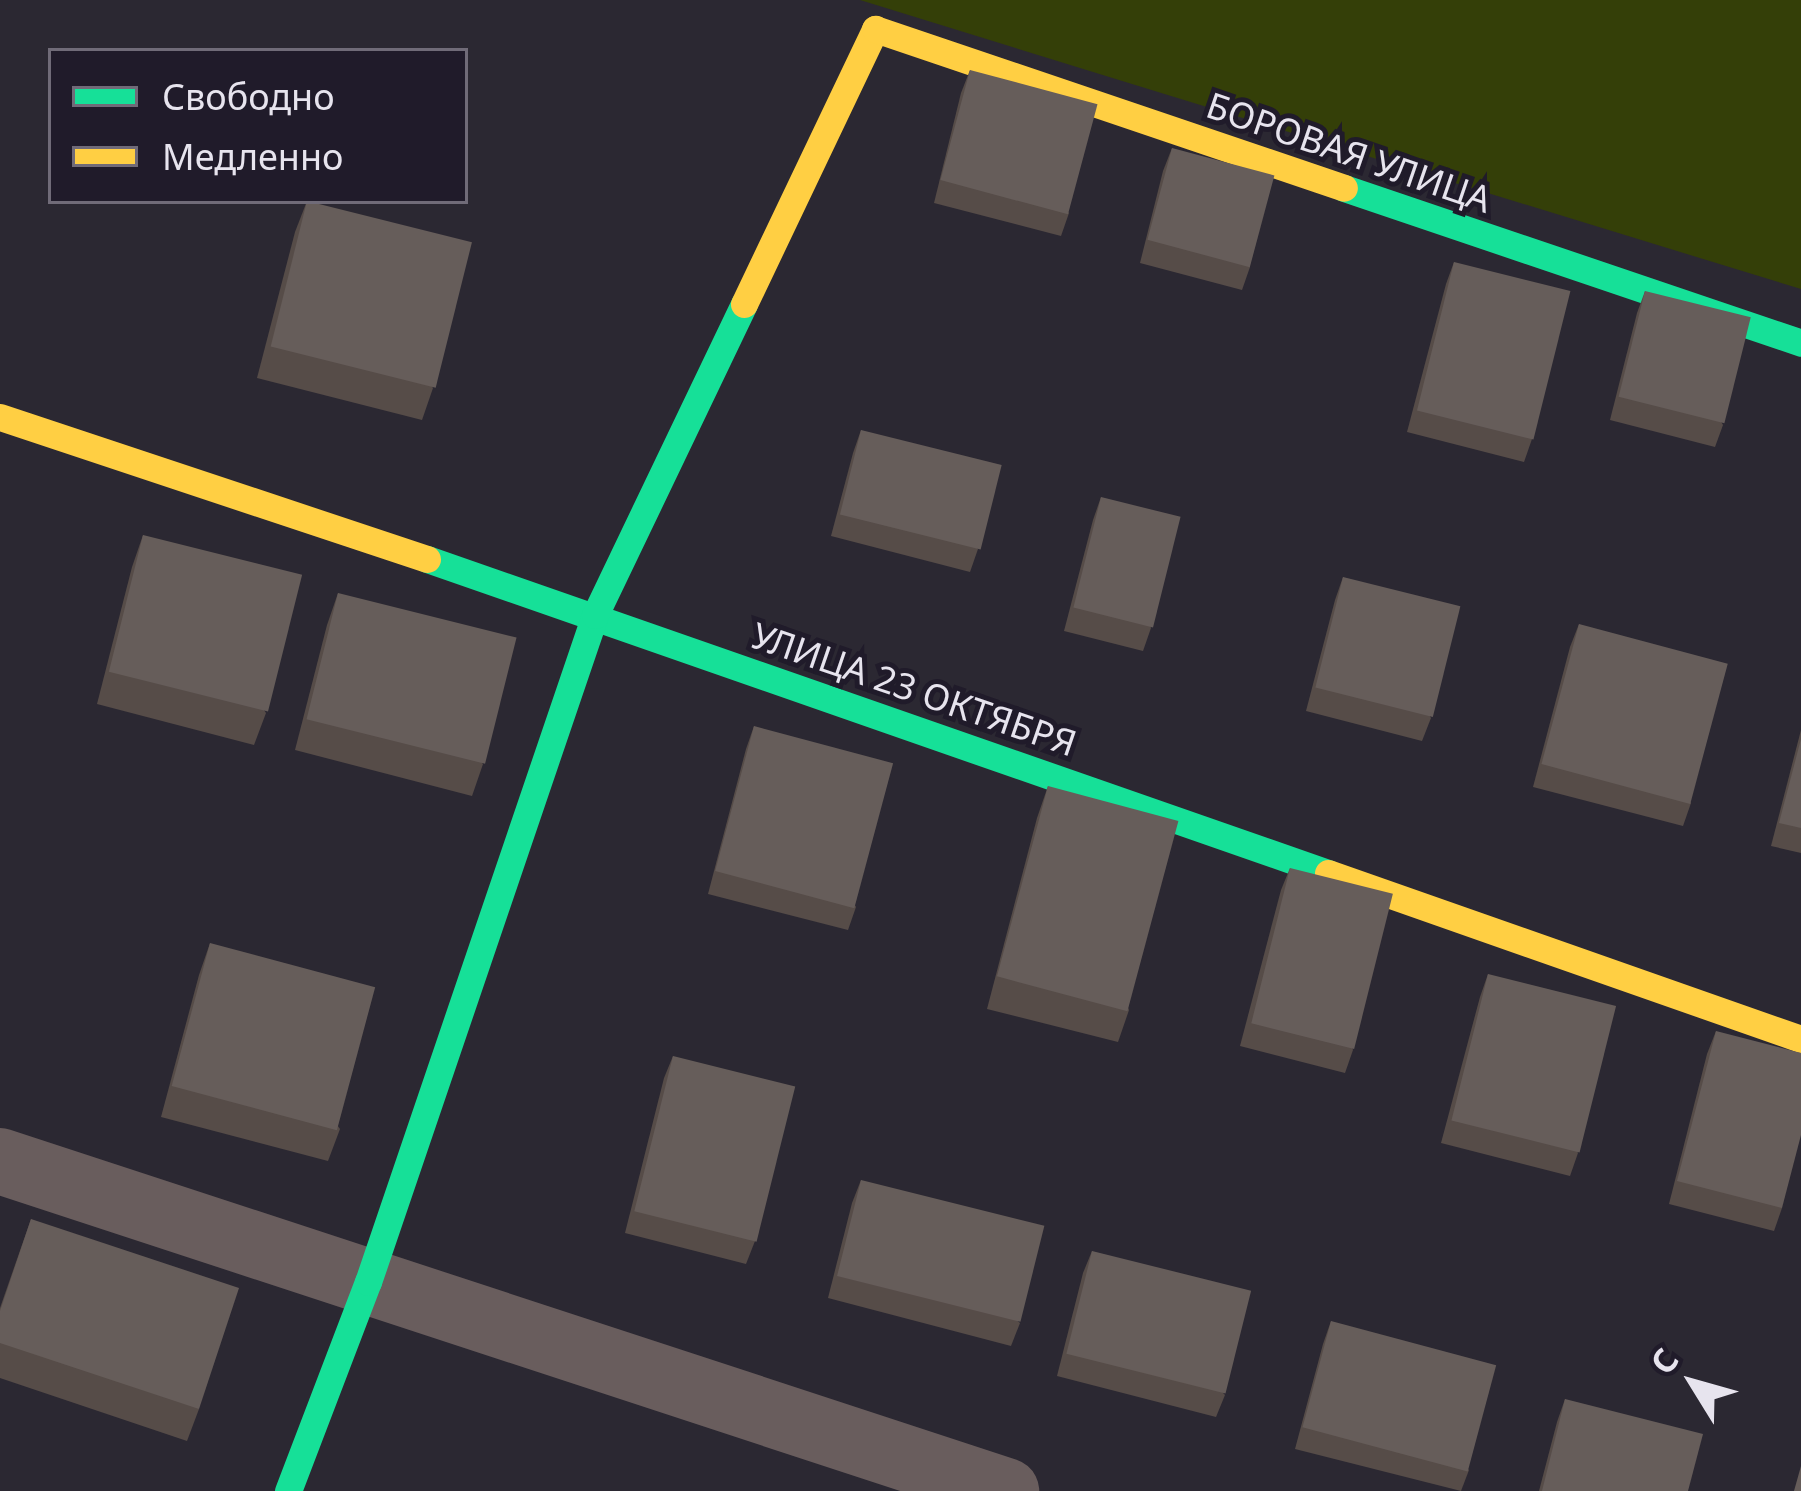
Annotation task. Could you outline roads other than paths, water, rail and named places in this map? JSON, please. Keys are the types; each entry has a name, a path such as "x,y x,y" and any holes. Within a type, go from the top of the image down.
{"street":[{"name":"БОРОВАЯ УЛИЦА","path":"595,615 874,28 1801,343"},
{"name":"УЛИЦА 23 ОКТЯБРЯ","path":"0,417 595,615 1801,1039"},
{"path":"288,1491 368,1282 595,615"},
{"path":"0,1161 1006,1491"}]}
